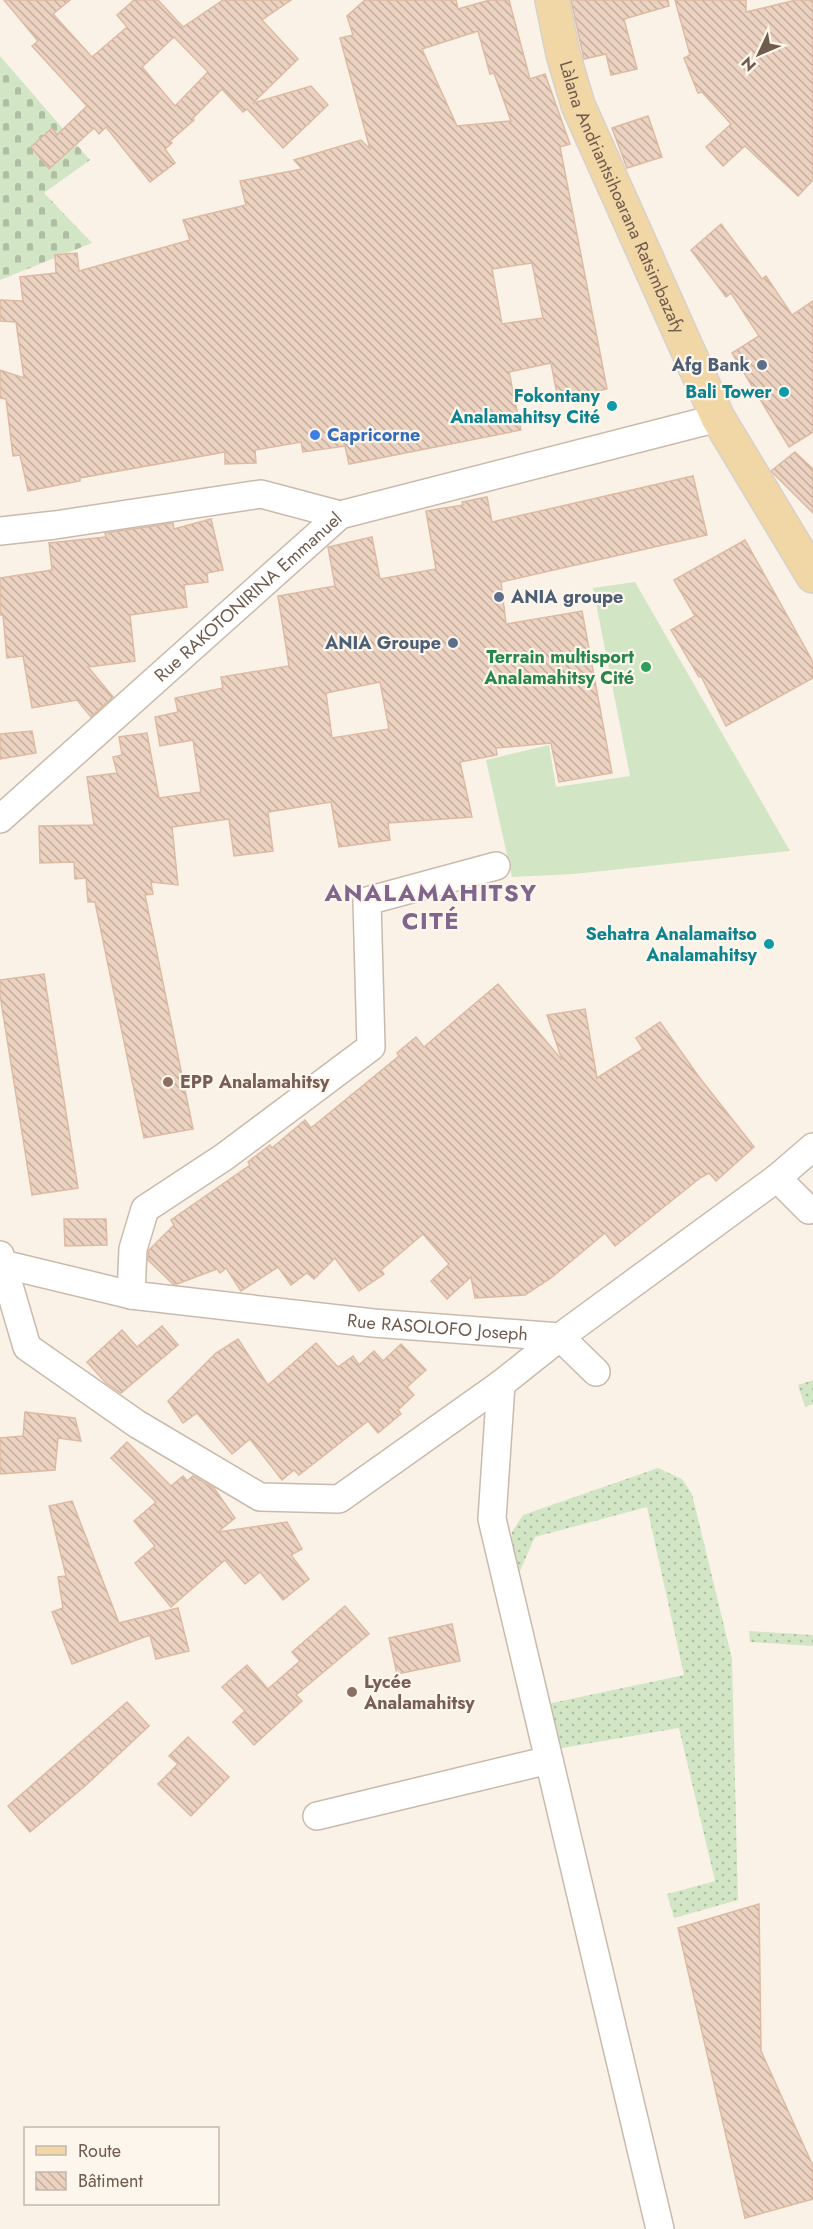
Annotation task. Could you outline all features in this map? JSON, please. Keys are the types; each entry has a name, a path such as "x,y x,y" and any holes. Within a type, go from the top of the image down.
{"main road":[{"name":"Làlana Andriantsihoarana Ratsimbazafy","path":"552,0 562,54 578,105 717,418 813,576"}],"street":[{"name":"Rue RAKOTONIRINA Emmanuel","path":"0,819 340,515 717,418"},
{"path":"0,531 261,494 340,515"},
{"path":"131,1295 133,1249 146,1209 224,1157 371,1047 367,901 496,866"},
{"path":"1,1259 27,1347 137,1424 260,1497 339,1499 501,1384 560,1337 777,1178 813,1147"},
{"path":"777,1178 809,1210 813,1209"},
{"name":"Rue RASOLOFO Joseph","path":"1,1259 131,1295 373,1323 560,1337"},
{"path":"560,1337 596,1372"},
{"path":"501,1384 492,1519 660,2229"},
{"path":"317,1816 549,1760"}],"green space":[{"path":"0,56 90,160 44,193 92,243 0,280"},
{"name":"Terrain multisport Analamahitsy Cité","path":"635,582 790,851 574,874 512,877 486,760 549,745 556,787 630,776 593,588"},
{"path":"813,1380 813,1404 805,1407 798,1385"},
{"path":"658,1468 682,1479 692,1494 732,1659 738,1900 674,1918 667,1894 715,1881 679,1728 556,1749 547,1704 684,1675 647,1507 535,1537 516,1580 509,1570 512,1532 523,1515"},
{"path":"749,1631 813,1635 813,1646 750,1642"}],"building":[{"path":"4,0 70,0 53,14 92,57 127,27 117,15 134,0 158,0 183,27 223,0 291,0 262,20 298,59 253,103 311,86 328,105 283,148 247,109 243,112 222,89 193,118 194,120 170,141 172,143 165,149 175,163 150,182 106,127 99,134 94,128 49,169 31,147 52,128 57,135 87,106 32,46 38,41","holes":["174,37 208,72 175,106 142,67"]},
{"path":"365,0 456,0 458,9 490,0 509,0 530,79 545,74 570,144 560,147 607,389 558,399 551,363 509,372 521,430 349,464 345,446 303,452 301,442 255,450 256,463 225,464 225,452 80,478 80,481 28,491 20,455 13,456 6,399 0,398 0,370 24,378 16,322 0,321 0,300 23,301 20,277 56,273 55,255 77,253 79,271 190,240 183,220 246,205 240,181 302,169 294,160 361,140 370,149 340,38 353,35 347,16","holes":["478,31 490,74 494,73 511,121 457,126 422,49","532,263 543,318 502,324 492,269"]},
{"path":"571,0 668,0 669,6 624,19 637,69 611,75 606,54 584,59"},
{"path":"675,0 746,0 746,12 796,0 813,0 813,180 798,196 745,146 723,166 706,147 731,124 702,92 698,93 684,58 690,55"},
{"path":"648,116 662,157 627,168 612,128"},
{"name":"Bali Tower","path":"721,224 762,279 766,276 792,315 813,301 813,432 789,447 732,353 759,336 731,293 726,297 691,250"},
{"path":"795,452 813,469 813,513 771,471"},
{"path":"693,476 707,535 501,582 506,624 582,611 612,773 559,782 551,743 496,748 497,755 460,762 472,817 388,823 390,840 339,847 331,802 268,812 273,851 234,856 229,819 172,827 178,885 151,882 153,894 145,895 193,1129 144,1138 95,902 88,902 86,878 75,879 74,862 40,863 39,826 94,825 87,777 117,773 113,757 122,755 119,737 147,733 159,798 201,792 193,740 160,746 155,717 178,712 175,698 223,688 221,677 289,666 278,596 335,586 328,547 372,537 380,579 436,569 426,511 463,505 462,502 487,497 492,522","holes":["380,682 389,729 332,738 326,693"]},
{"path":"211,519 223,570 207,573 208,582 184,585 187,607 130,615 135,661 88,667 113,697 91,717 77,700 32,708 23,656 7,658 3,615 0,615 0,578 52,570 49,543 106,537 105,533 173,523 174,529"},
{"path":"745,540 813,662 813,678 726,726 701,676 699,677 671,630 695,616 674,580"},
{"path":"32,731 36,753 0,759 0,734"},
{"path":"44,974 78,1188 32,1195 0,995 0,980"},
{"path":"498,984 562,1060 547,1015 585,1009 597,1078 643,1049 636,1038 660,1022 699,1077 754,1147 716,1181 709,1173 700,1178 615,1246 605,1233 551,1278 525,1295 475,1298 471,1277 447,1299 431,1281 449,1264 423,1234 381,1270 384,1274 359,1291 335,1258 314,1279 307,1273 291,1285 278,1267 241,1291 226,1268 220,1273 217,1269 173,1284 148,1260 149,1250 174,1225 171,1220 250,1165 248,1162 270,1145 272,1148 305,1120 311,1128 399,1056 397,1053 416,1037 424,1047"},
{"path":"64,1219 106,1219 107,1245 65,1246"},
{"path":"162,1326 178,1345 121,1393 106,1383 87,1362 122,1330 137,1347"},
{"path":"238,1339 268,1385 316,1343 338,1367 353,1356 359,1365 374,1351 383,1361 401,1344 426,1370 407,1387 414,1395 398,1410 401,1414 378,1433 368,1421 299,1475 294,1470 282,1480 250,1439 232,1454 197,1413 183,1423 168,1401 216,1353"},
{"path":"25,1412 75,1418 81,1441 58,1438 55,1470 0,1474 0,1438 23,1436"},
{"path":"127,1442 171,1486 183,1476 187,1481 193,1476 214,1488 235,1518 218,1532 287,1522 302,1549 291,1555 309,1579 283,1600 260,1572 245,1584 225,1560 171,1607 135,1563 155,1546 134,1521 156,1502 111,1458"},
{"path":"72,1501 119,1623 178,1608 189,1651 156,1659 150,1635 72,1664 52,1612 63,1608 58,1577 66,1576 49,1506"},
{"path":"345,1606 369,1634 296,1695 302,1701 254,1745 233,1722 245,1711 222,1687 247,1665 268,1689 300,1661 292,1652"},
{"path":"452,1624 460,1661 397,1674 389,1638"},
{"path":"127,1702 149,1726 85,1786 30,1832 8,1806"},
{"path":"188,1737 229,1777 191,1816 158,1784 178,1764 169,1756"},
{"path":"759,1904 761,2051 813,2166 813,2199 745,2218 678,1928"}],"place":[{"name":"Afg Bank","path":"762,365"},
{"name":"Bali Tower","path":"784,392"},
{"name":"Fokontany Analamahitsy Cité","path":"612,406"},
{"name":"Capricorne","path":"315,435"},
{"name":"ANIA groupe","path":"499,597"},
{"name":"ANIA Groupe","path":"453,643"},
{"name":"Terrain multisport Analamahitsy Cité","path":"646,667"},
{"name":"Sehatra Analamaitso Analamahitsy","path":"769,944"},
{"name":"EPP Analamahitsy","path":"168,1082"},
{"name":"Lycée Analamahitsy","path":"352,1692"}],"district":[{"name":"ANALAMAHITSY CITÉ","path":"431,906"}]}
